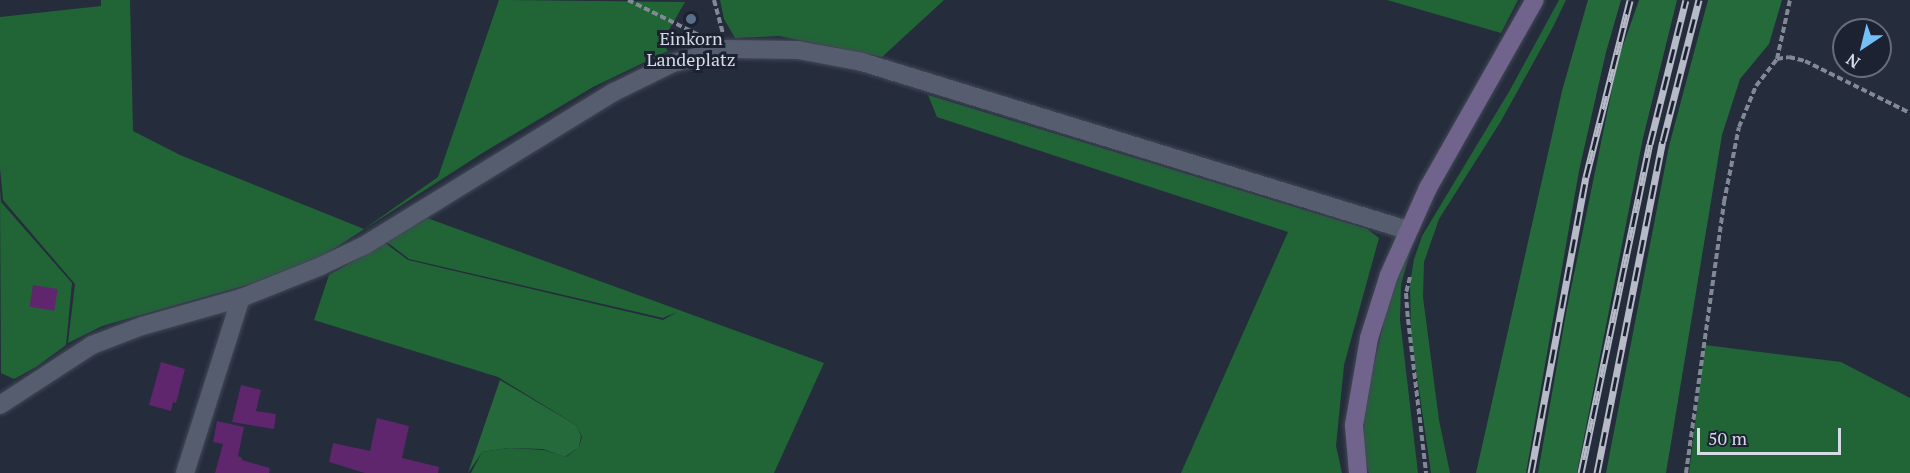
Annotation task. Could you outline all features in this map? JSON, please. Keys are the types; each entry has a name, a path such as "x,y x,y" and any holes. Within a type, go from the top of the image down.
{"main road":[{"path":"1358,473 1354,425 1364,360 1382,294 1407,230 1535,0"}],"street":[{"path":"0,405 92,345 141,326 241,298 321,266 365,245 614,92 673,63 728,49 798,50 862,62 1407,230"},
{"path":"185,473 241,298"}],"path":[{"path":"628,0 728,49"},
{"path":"714,0 728,49"},
{"path":"715,7 718,0"},
{"path":"1686,473 1732,158 1748,102 1756,86 1777,59 1790,0"},
{"path":"1777,59 1789,57 1805,61 1910,113"},
{"path":"1411,272 1406,293 1426,473"}],"green space":[{"path":"101,0 130,0 133,131 180,155 364,229 438,177 499,0 685,2 662,42 668,51 593,87 484,152 324,255 250,284 102,326 68,343 75,284 3,200 0,168 0,17 101,6"},
{"path":"720,0 944,0 882,57 779,36 735,38 724,19"},
{"path":"1387,0 1518,0 1501,33"},
{"path":"1559,0 1566,0 1553,27 1501,121 1439,219 1424,262 1423,297 1439,420 1450,473 1431,473 1411,334 1410,283 1414,259 1422,236 1510,90"},
{"path":"1588,0 1621,0 1606,52 1579,171 1526,473 1476,473 1562,91"},
{"path":"1639,0 1677,0 1643,138 1577,473 1538,473 1567,308 1618,60"},
{"path":"1708,0 1782,0 1769,44 1740,79 1722,135 1666,473 1606,473 1669,146"},
{"path":"928,95 1367,229 1379,238 1344,365 1336,446 1342,473 1181,473 1288,232 937,117"},
{"path":"0,190 1,202 72,283 66,345 36,367 14,379 1,373"},
{"path":"427,218 824,363 774,473 471,473 482,452 509,448 544,450 566,457 579,447 582,437 576,425 498,377 314,320 329,275 385,243 408,260 663,320 677,312 663,318 409,259 387,242"},
{"path":"1413,240 1401,285 1400,320 1418,473 1369,473 1364,455 1364,409 1388,303"},
{"path":"1705,345 1841,362 1910,398 1910,473 1689,473"},
{"path":"500,380 576,425 581,436 579,447 565,457 543,449 508,448 482,452 468,473"}],"building":[{"path":"33,285 58,289 54,311 30,307"},
{"path":"161,362 185,369 176,403 173,402 171,411 149,405"},
{"path":"241,385 261,390 256,411 276,414 274,429 232,422"},
{"path":"377,418 409,426 402,458 439,467 438,473 365,473 329,462 333,443 370,451"},
{"path":"217,421 244,427 238,456 242,460 270,468 269,473 215,473 223,444 213,442"}],"railway":[{"path":"1531,473 1586,177 1630,0"},
{"path":"1581,473 1650,144 1686,0"},
{"path":"1597,473 1663,141 1699,0"}],"place":[{"name":"Einkorn Landeplatz","path":"691,19"}]}
